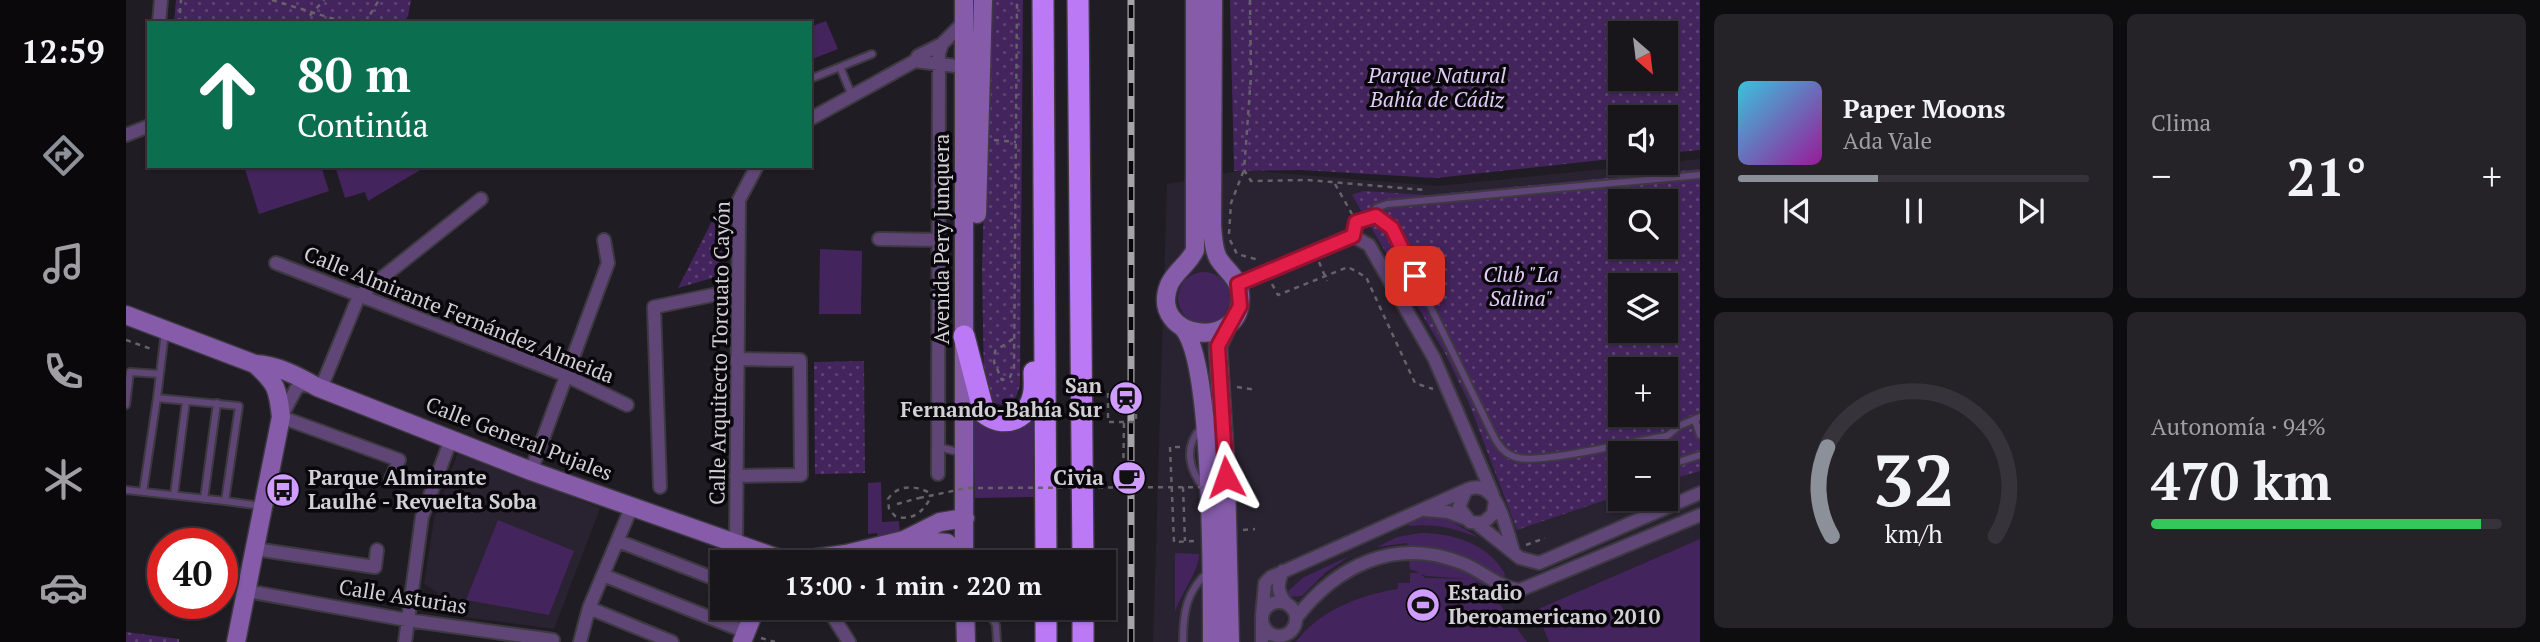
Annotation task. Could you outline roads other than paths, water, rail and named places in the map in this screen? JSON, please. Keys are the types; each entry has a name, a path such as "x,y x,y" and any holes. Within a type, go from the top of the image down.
{"highway":[{"path":"1043,0 1046,550"},
{"path":"1078,0 1083,550"},
{"path":"1078,73 1089,37 1090,0"},
{"path":"964,336 984,413 992,420 1004,423 1017,419 1026,411 1033,396 1035,346 1046,313"},
{"path":"1046,620 1046,642"},
{"path":"1083,620 1083,642"}],"street":[{"path":"159,21 161,0"},
{"name":"Avenida Pery Junquera","path":"964,0 964,453 958,485 965,525 964,550"},
{"path":"965,268 977,235 984,0"},
{"path":"1195,0 1195,250 1169,286 1167,298 1169,310 1191,338 1196,352 1205,424 1212,642"},
{"path":"1213,0 1212,226 1218,257 1238,284 1240,306 1218,346 1226,477 1230,642"},
{"path":"812,118 942,44 964,22"},
{"path":"937,474 942,44"},
{"path":"915,61 964,66"},
{"path":"126,135 147,127"},
{"name":"Calle Arquitecto Torcuato Cayón","path":"736,545 738,201 756,168"},
{"path":"281,416 301,385 319,388 359,296 481,199"},
{"path":"1238,284 1353,236 1369,245 1446,383 1478,464 1484,470 1516,546 1528,562 1539,563 1700,493"},
{"path":"880,239 940,240"},
{"path":"531,471 608,263 604,240"},
{"path":"1183,267 1205,261 1226,268"},
{"name":"Calle Almirante Fernández Almeida","path":"276,263 565,375 627,405"},
{"path":"660,487 654,307 737,290"},
{"name":"Calle General Pujales","path":"126,315 255,364 268,365 319,388 531,471 750,550"},
{"path":"1183,328 1202,334 1219,331 1228,325"},
{"path":"736,359 800,360 801,475 736,476"},
{"path":"236,642 281,416 279,391 255,364"},
{"path":"281,416 399,460 391,479"},
{"path":"405,642 422,517 451,439"},
{"path":"1478,464 1459,507 1470,521 1483,523 1493,514 1494,498"},
{"path":"904,540 940,522 951,510 958,485"},
{"path":"1262,642 1265,583 1283,571 1469,489 1483,488 1494,498"},
{"path":"580,642 589,608 632,506"},
{"path":"1419,511 1448,512 1516,546"},
{"path":"1262,618 1272,634 1285,638 1308,601 1340,574 1382,556 1399,554 1447,558 1487,574 1510,589 1520,590 1700,515"},
{"path":"940,522 965,525"},
{"path":"925,540 965,525"},
{"path":"904,540 947,543 954,550"},
{"name":"Calle General Pujales","path":"856,550 904,540"},
{"path":"618,541 710,577"},
{"path":"255,550 375,567 377,550"},
{"path":"1283,571 1278,586 1279,595 1293,609 1296,618"},
{"path":"603,575 751,634"},
{"name":"Calle Asturias","path":"247,591 407,620 553,639"},
{"path":"1262,618 1271,604 1286,603"},
{"path":"589,608 672,642"},
{"path":"835,620 849,642"},
{"path":"965,620 966,642"}],"lane":[{"path":"812,78 872,54"},
{"path":"840,67 852,96"},
{"path":"1376,216 1376,208 1387,204 1700,175"},
{"path":"1353,236 1356,222 1376,216"},
{"path":"1376,216 1392,228 1492,433 1500,448 1508,454 1534,458 1667,436 1697,418 1700,435"},
{"path":"143,492 165,330"},
{"path":"126,405 130,372 159,374"},
{"path":"157,398 239,406 225,501"},
{"path":"174,495 186,401"},
{"path":"204,499 217,403"},
{"path":"938,447 964,453"},
{"path":"1678,462 1700,456"},
{"path":"126,490 263,506"},
{"path":"1183,642 1184,608 1192,590 1211,570"},
{"path":"993,620 997,642"}],"railway":[{"path":"1131,0 1131,642"}],"place":[{"name":"San Fernando-Bahía Sur","path":"1126,398"},
{"name":"Civia","path":"1129,478"},
{"name":"Parque Almirante Laulhé - Revuelta Soba","path":"283,490"},
{"name":"Estadio Iberoamericano 2010","path":"1423,605"}],"park label":[{"name":"Parque Natural Bahía de Cádiz","path":"1437,88"},
{"name":"Club \"La Salina\"","path":"1521,287"}]}
